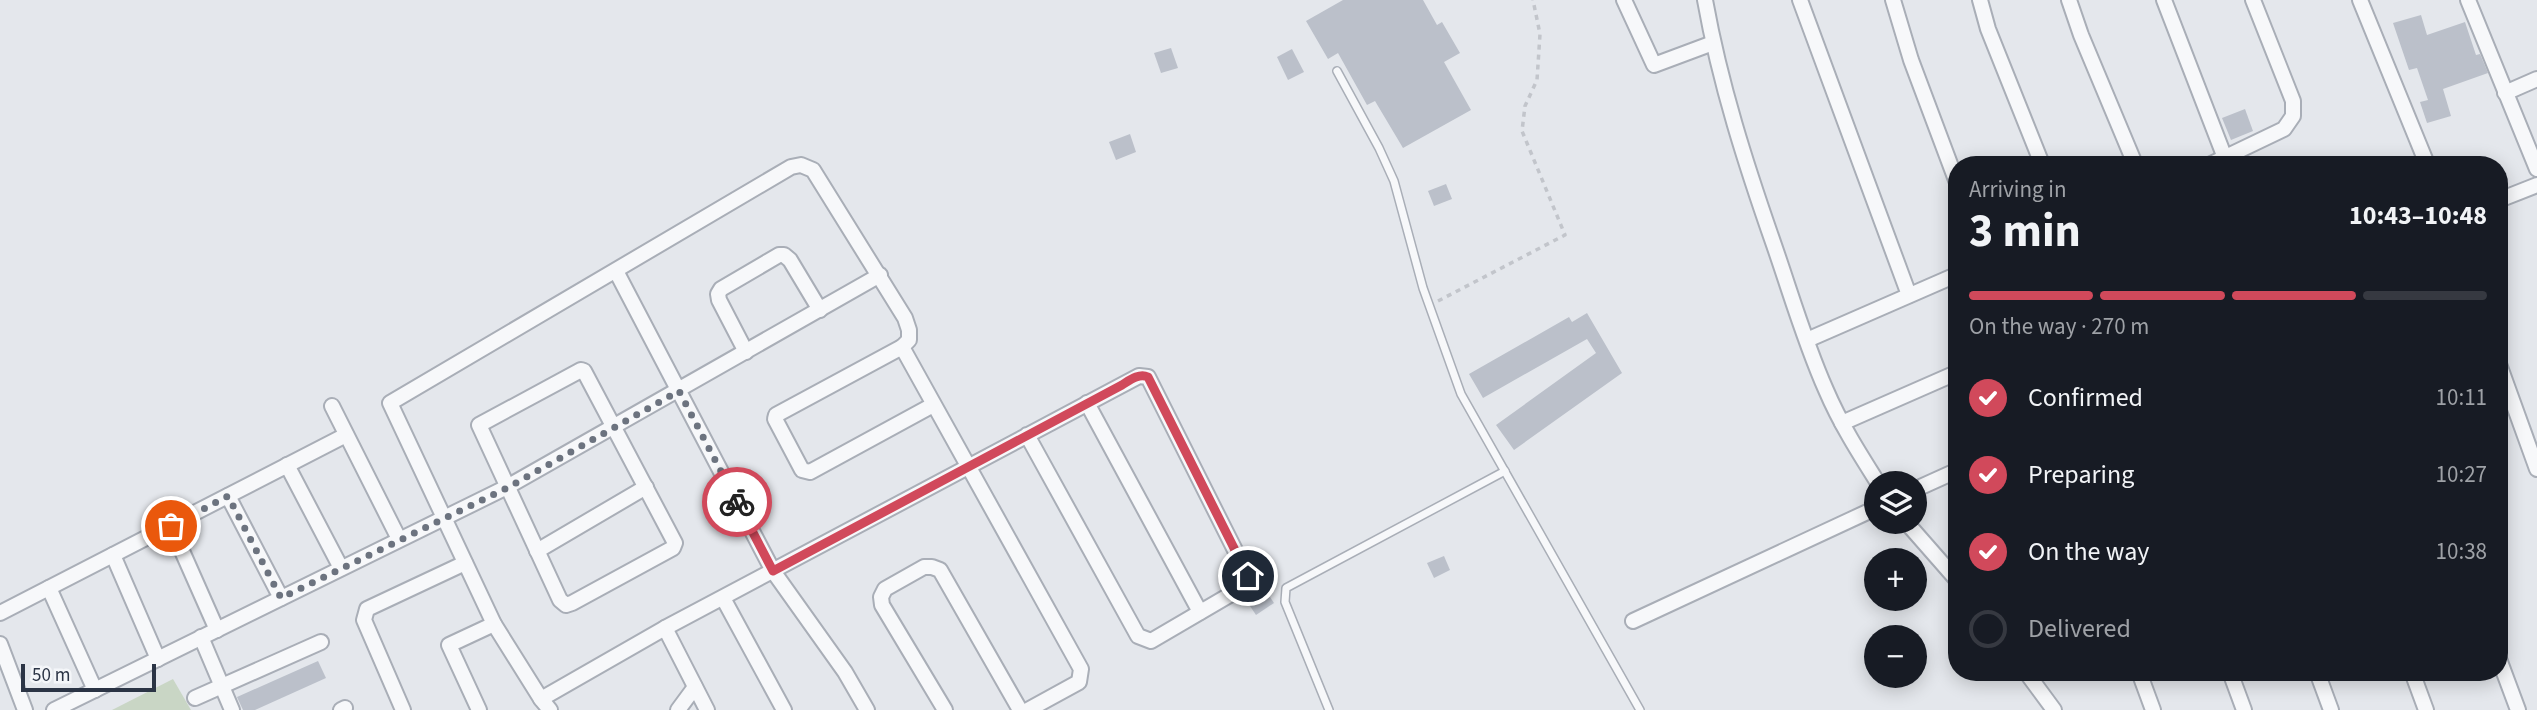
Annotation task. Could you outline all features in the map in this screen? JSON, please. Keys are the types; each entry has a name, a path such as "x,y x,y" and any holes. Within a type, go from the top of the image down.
{"street":[{"path":"1624,0 1654,65 1713,43"},
{"path":"1705,0 1713,43 1745,161 1807,340 1842,423 1871,471"},
{"path":"1800,0 1909,295"},
{"path":"1893,0 1911,60 1948,159"},
{"path":"1980,0 2039,156"},
{"path":"2069,0 2132,156"},
{"path":"2164,0 2224,156"},
{"path":"2229,156 2284,129 2293,116 2293,101 2253,0"},
{"path":"2360,0 2423,156"},
{"path":"2468,0 2537,169"},
{"path":"2505,93 2537,79"},
{"path":"933,404 810,472 802,470 775,419 776,415 902,346 909,340 909,330 880,275 813,170 801,165 791,167 390,403 494,624 545,704 664,628 723,598 1027,435 1139,376 1148,377 1248,576 1245,586 1152,641 1138,636 1027,435"},
{"path":"2508,196 2537,185"},
{"path":"746,352 718,294 721,289 779,256 790,260 820,310"},
{"path":"616,271 773,571 845,672 867,710"},
{"path":"54,710 443,517 507,488 880,275"},
{"path":"1807,340 1948,278"},
{"path":"902,346 967,468 1081,669 1079,682 1028,710"},
{"path":"581,370 614,427 675,543 673,548 565,605 560,600 507,488 480,429 481,422 581,370"},
{"path":"1842,423 1948,377"},
{"path":"2508,389 2537,469"},
{"path":"1087,403 1200,612"},
{"path":"332,406 399,539"},
{"path":"0,613 346,435"},
{"path":"287,466 341,568"},
{"path":"1927,484 1948,475"},
{"path":"537,551 646,487"},
{"path":"228,496 281,598"},
{"path":"1633,621 1864,514"},
{"path":"171,526 216,630"},
{"path":"1917,534 1948,567"},
{"path":"113,555 158,659"},
{"path":"404,710 363,614 367,609 465,563"},
{"path":"945,710 882,605 881,597 885,589 924,567 940,570 1020,710"},
{"path":"49,588 95,690"},
{"path":"723,598 784,710"},
{"path":"480,710 449,645 494,624"},
{"path":"664,628 707,710"},
{"path":"201,637 232,710"},
{"path":"195,698 321,642"},
{"path":"0,644 25,710"},
{"path":"2033,681 2054,710"},
{"path":"2142,681 2153,710"},
{"path":"2233,681 2244,710"},
{"path":"2321,681 2332,710"},
{"path":"2415,681 2426,710"},
{"path":"2507,681 2518,710"},
{"path":"678,710 695,687"}],"lane":[{"path":"1337,71 1394,181 1429,306 1461,394 1640,710"},
{"path":"1329,710 1285,602 1286,588 1505,471"}],"path":[{"path":"1429,306 1565,235 1522,131 1525,106 1537,80 1541,34 1533,0"}],"green space":[{"path":"173,679 191,710 112,710"}],"building":[{"path":"1343,0 1423,0 1437,25 1442,22 1460,53 1444,62 1471,110 1403,148 1375,101 1367,105 1338,53 1328,59 1306,21"},
{"path":"2421,15 2427,35 2465,22 2476,55 2480,54 2488,73 2443,89 2451,116 2427,123 2420,102 2428,100 2417,68 2409,70 2393,23"},
{"path":"1171,48 1178,68 1161,73 1154,53"},
{"path":"1292,49 1304,72 1288,80 1277,57"},
{"path":"2245,109 2253,131 2231,140 2222,118"},
{"path":"1130,134 1136,152 1116,160 1109,142"},
{"path":"1446,184 1452,199 1434,206 1428,191"},
{"path":"1587,313 1622,373 1514,450 1496,425 1596,353 1587,339 1483,398 1469,374 1569,317 1572,322"},
{"path":"1444,556 1450,570 1434,578 1427,563"},
{"path":"1264,588 1274,603 1256,615 1246,600"},
{"path":"318,661 326,678 255,710 243,710 237,697"}],"way so far":[{"path":"171,526 228,496 281,598 507,488 679,391 737,502"}],"route":[{"path":"737,502 773,571 1144,375 1148,377 1248,576"}]}
